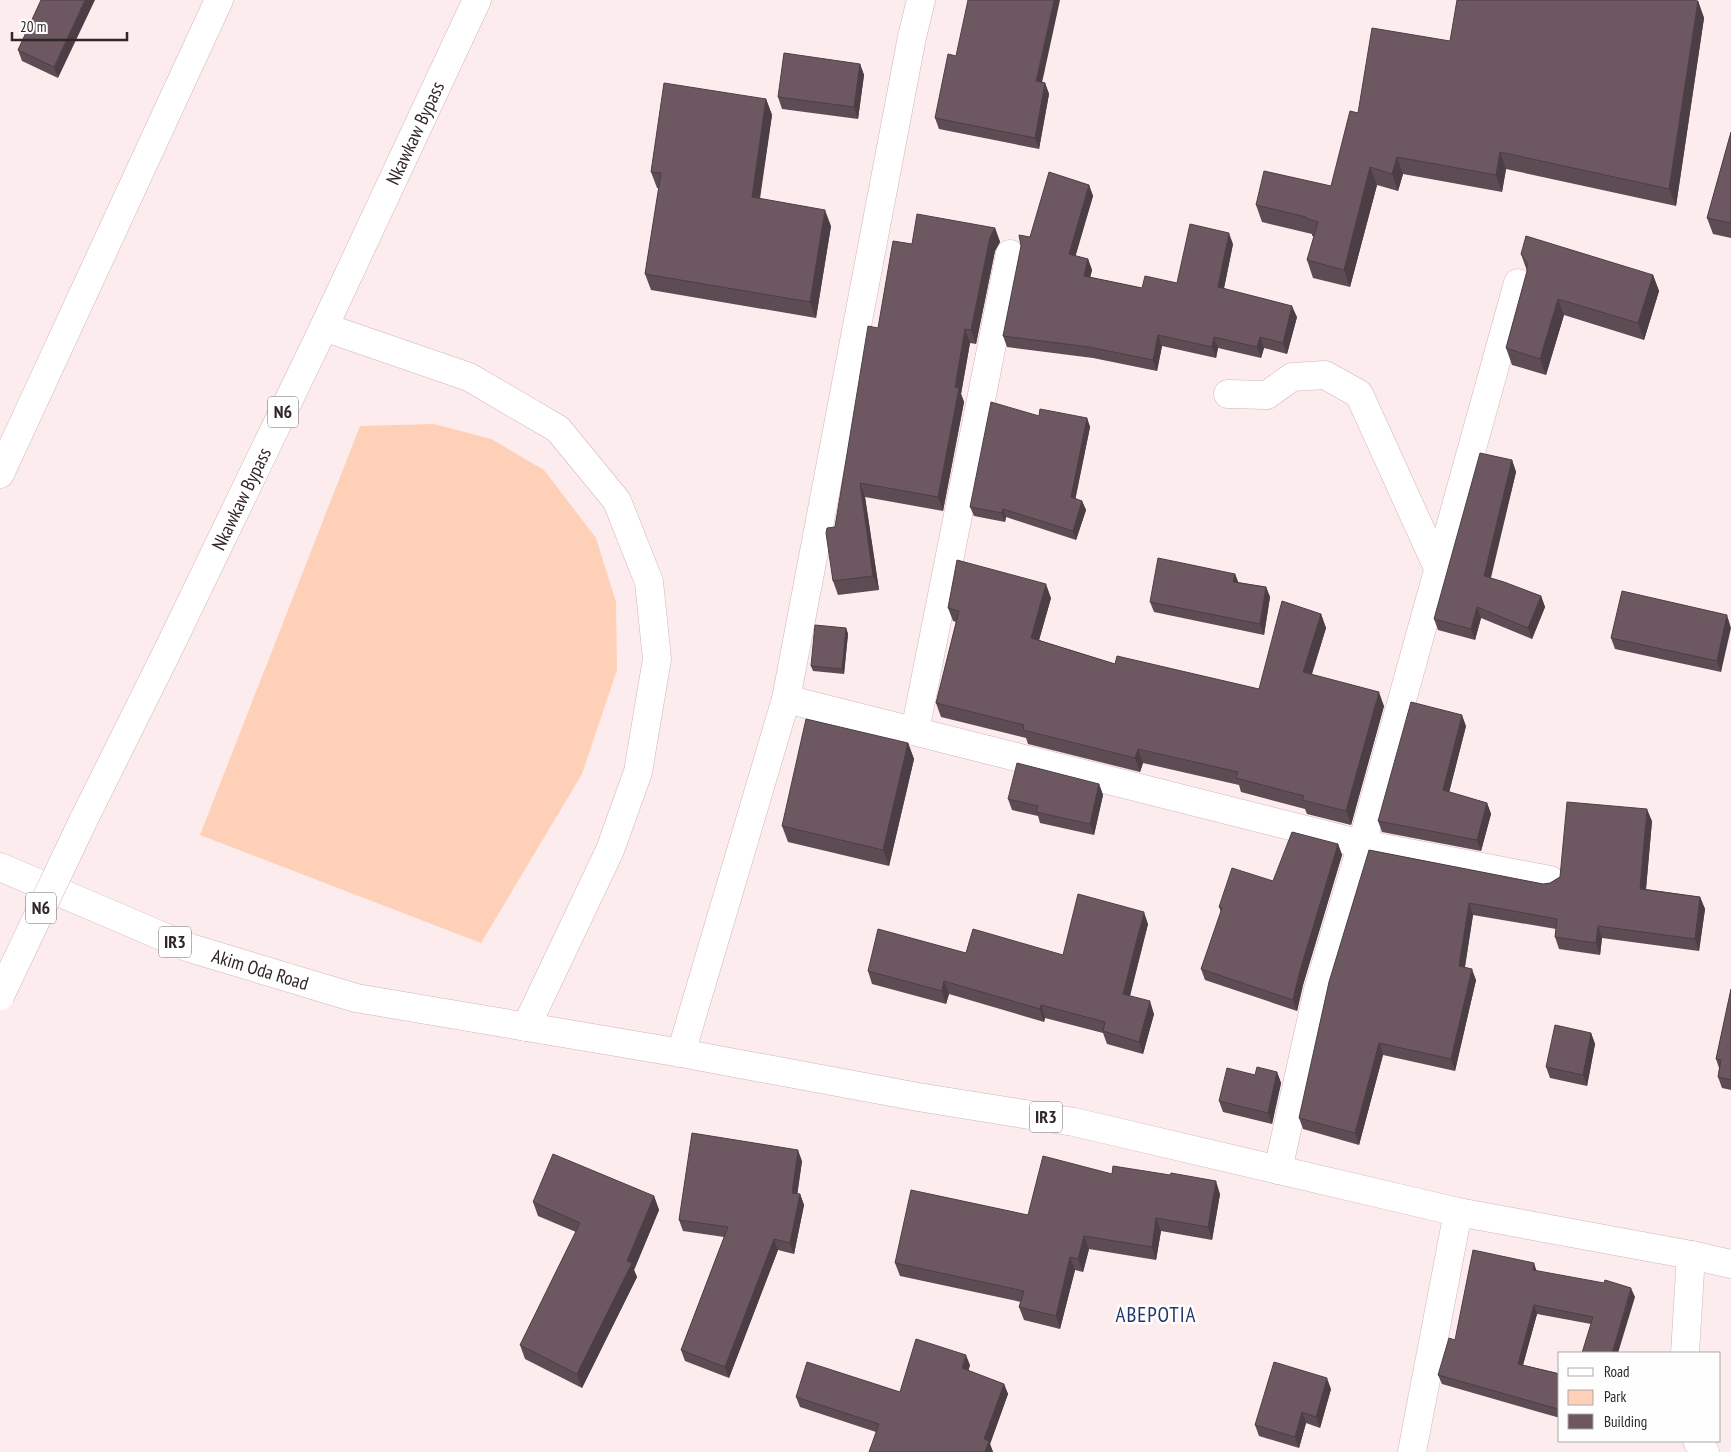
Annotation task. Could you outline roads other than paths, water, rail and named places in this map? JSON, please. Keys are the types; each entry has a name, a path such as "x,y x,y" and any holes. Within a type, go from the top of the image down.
{"main road":[{"path":"0,474 219,0"},
{"name":"Nkawkaw Bypass","path":"0,996 83,821 324,328 477,0"},
{"path":"682,1052 786,699 910,46 921,0"},
{"path":"915,731 1010,254"},
{"path":"1278,1170 1318,990 1362,844 1518,283"},
{"path":"324,328 469,377 558,429 617,501 649,582 656,659 638,772 610,850 526,1027"},
{"path":"1228,394 1267,396 1292,377 1325,375 1359,394 1438,568"},
{"path":"786,699 1362,844 1550,880"},
{"name":"Akim Oda Road","path":"0,867 190,948 356,998 526,1027"},
{"name":"IR3","path":"526,1027 682,1052 918,1097 1074,1122 1458,1212 1731,1264"},
{"path":"1412,1452 1458,1212"},
{"path":"1685,1352 1691,1255"}],"district":[{"name":"ABEPOTIA","path":"1156,1315"}]}
